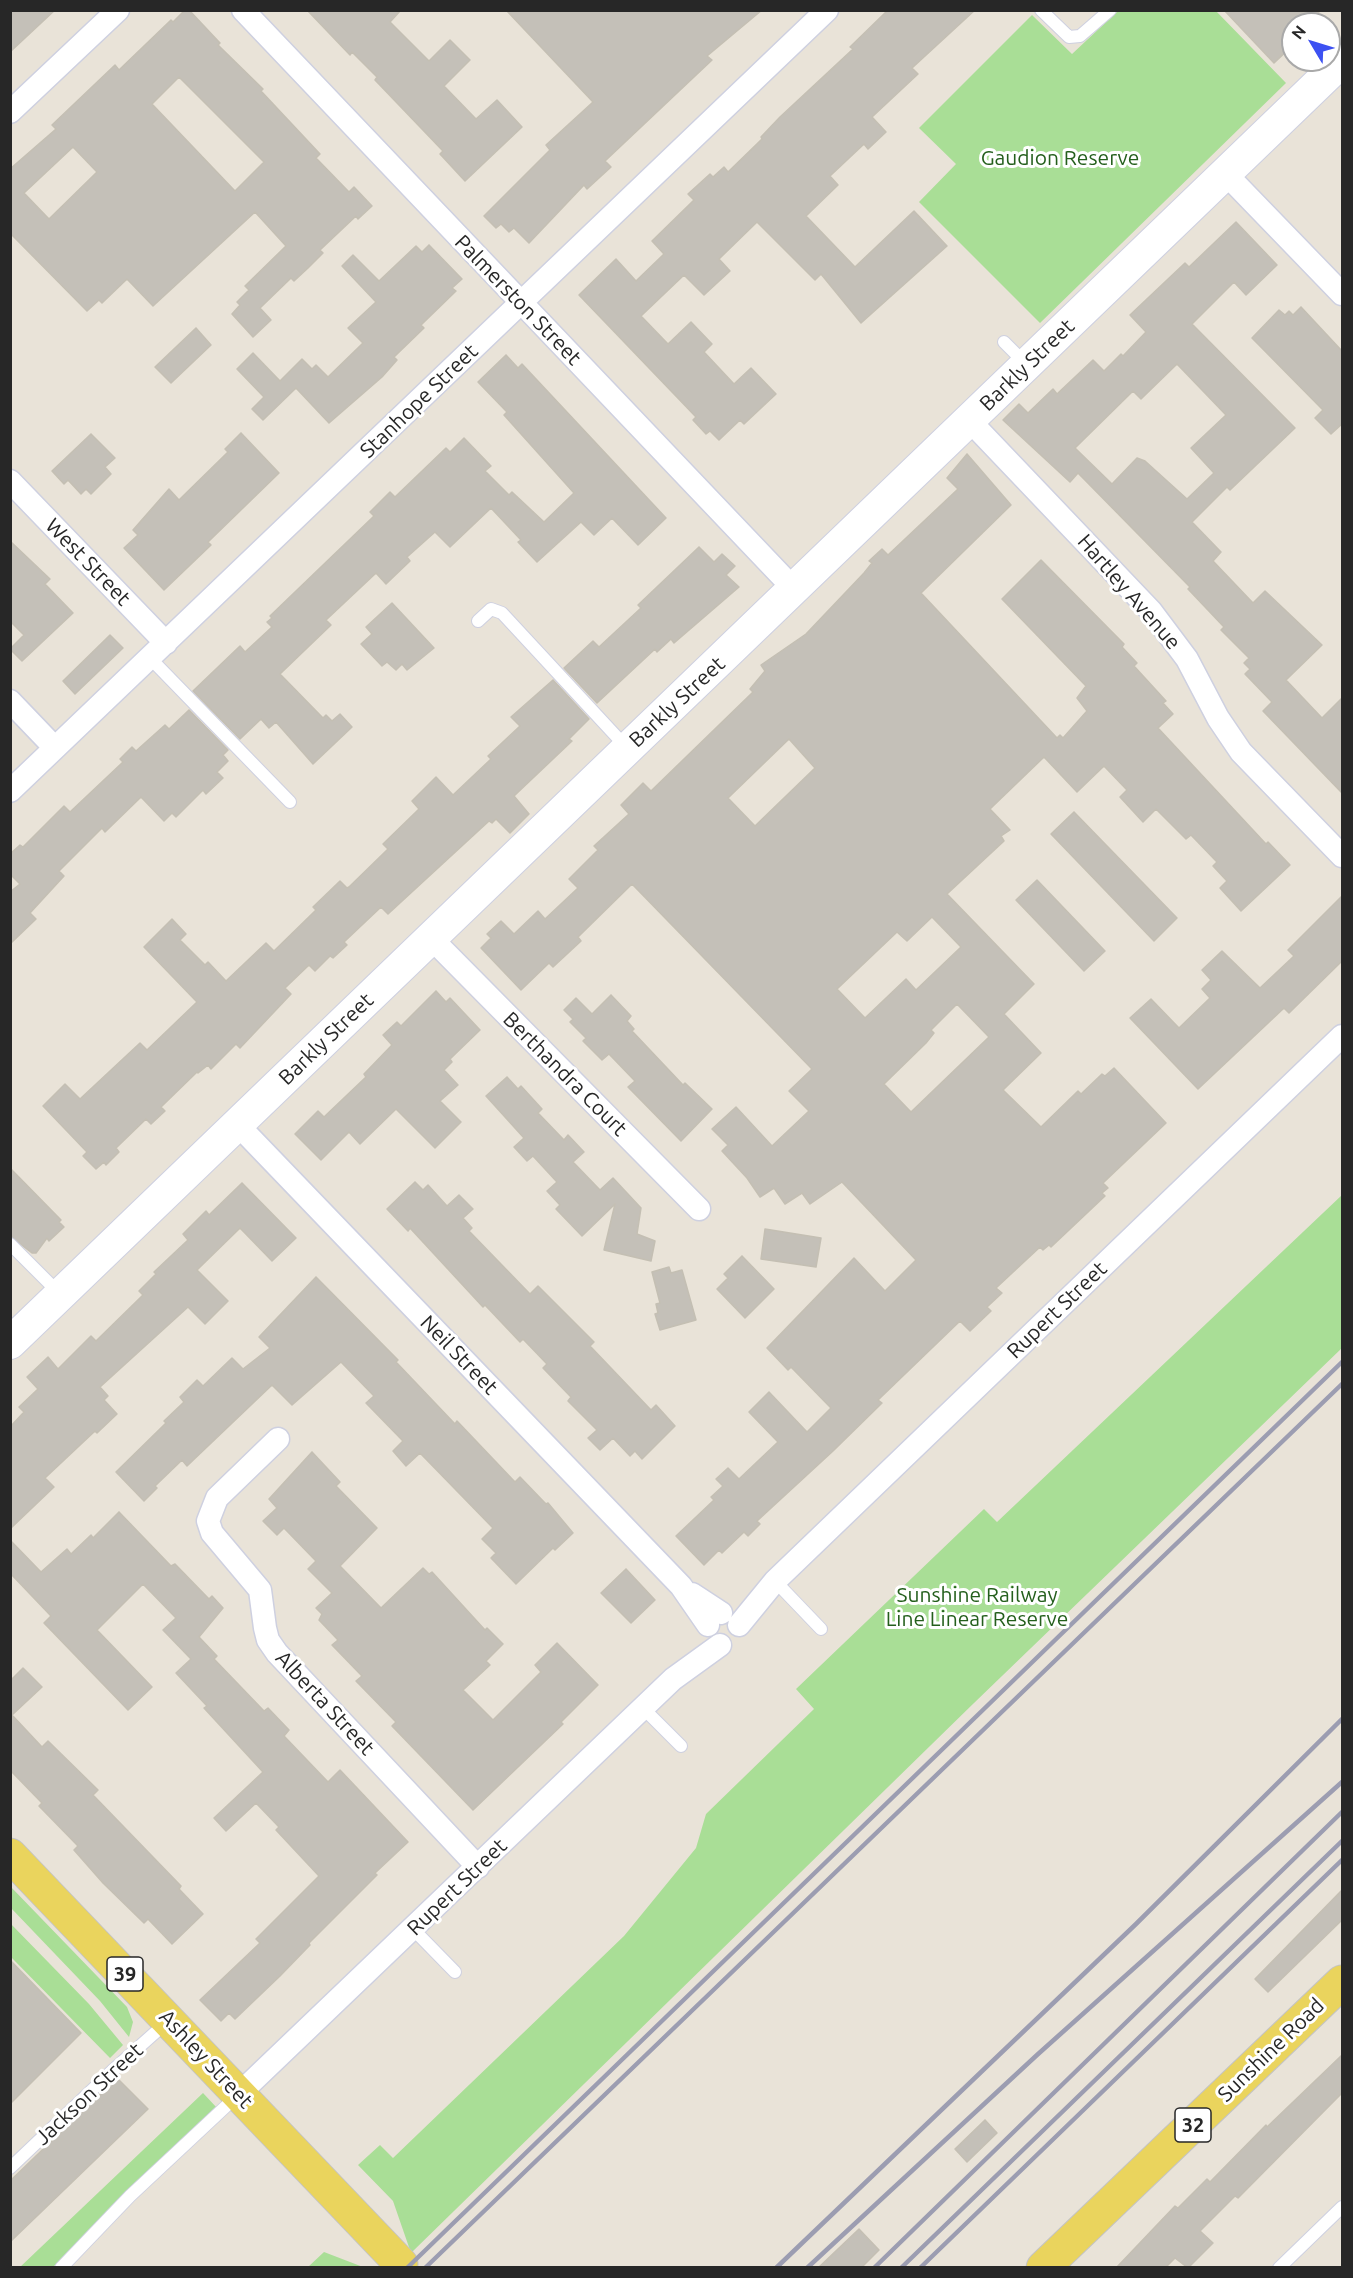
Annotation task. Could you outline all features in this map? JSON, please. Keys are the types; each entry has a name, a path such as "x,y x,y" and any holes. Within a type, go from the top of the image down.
{"main road":[{"name":"Ashley Street","path":"10,1855 401,2264"},
{"name":"Sunshine Road","path":"1043,2268 1342,1982"}],"street":[{"path":"10,112 118,10"},
{"name":"Palmerston Street","path":"243,10 794,589"},
{"name":"Stanhope Street","path":"10,791 827,10"},
{"name":"Barkly Street","path":"10,1343 1342,61"},
{"path":"1226,174 1342,294"},
{"name":"Hartley Avenue","path":"970,421 1151,611 1186,659 1218,718 1240,752 1342,856"},
{"name":"West Street","path":"10,481 158,650"},
{"path":"10,701 55,748"},
{"name":"Berthandra Court","path":"431,938 699,1209"},
{"name":"Rupert Street","path":"239,2094 644,1708 721,1626 774,1583 1342,1035"},
{"name":"Neil Street","path":"238,1125 721,1626"},
{"name":"Alberta Street","path":"278,1439 217,1498 208,1521 212,1533 260,1590 267,1634 277,1653 478,1867"}],"lane":[{"path":"1041,10 1069,37 1080,36 1110,10"},
{"path":"1004,342 1027,365"},
{"path":"478,621 491,609 502,613 628,749"},
{"path":"158,650 290,802"},
{"path":"10,1244 61,1295"},
{"path":"774,1583 821,1629"},
{"path":"644,1708 681,1746"},
{"path":"413,1929 455,1972"},
{"name":"Jackson Street","path":"10,2168 169,2020"},
{"path":"62,2268 130,2196 239,2094"},
{"path":"1279,2268 1342,2207"}],"green space":[{"name":"Gaudion Reserve","path":"1118,11 1216,11 1286,83 1040,323 919,202 956,164 919,128 1032,15 1072,54"},
{"name":"Sunshine Railway Line Linear Reserve","path":"1342,1195 1342,1348 974,1703 411,2253 393,2201 358,2165 380,2145 393,2158 624,1936 696,1848 706,1814 814,1709 796,1689 984,1509 997,1522"},
{"path":"10,1886 127,2007 133,2022 129,2037 100,2001 11,1908"},
{"path":"10,1923 89,2004 123,2045 110,2058 11,1957"},
{"path":"203,2093 218,2109 53,2267 19,2268"},
{"path":"324,2252 363,2267 308,2267"}],"building":[{"path":"10,10 55,10 10,52"},
{"path":"185,10 189,10 220,43 218,45 263,89 261,91 320,154 316,158 349,192 354,187 372,206 358,219 356,216 320,250 323,253 308,268 294,281 291,278 260,308 271,320 253,337 232,314 240,305 237,302 249,290 245,286 286,246 255,212 153,306 127,279 102,303 99,300 87,311 10,233 10,169 56,129 52,125 115,65 119,70 171,20 173,22","holes":["179,77 264,162 235,191 152,104","73,147 97,172 49,219 24,193"]},
{"path":"307,10 401,10 390,22 429,61 450,40 470,60 444,86 476,119 497,100 522,127 465,181 440,154 443,151 375,80 377,77 352,52 350,55"},
{"path":"506,10 762,10 707,56 712,60 605,161 611,167 587,189 584,185 529,243 514,228 509,232 501,224 496,228 484,216 550,150 546,145 593,102"},
{"path":"888,10 975,10 912,68 918,74 872,117 886,132 868,149 864,144 830,176 838,185 806,216 855,267 914,211 947,246 861,323 821,274 815,280 757,222 719,259 730,271 704,295 684,275 641,316 668,344 691,322 712,344 704,352 734,384 751,368 776,394 744,424 740,420 719,440 710,431 706,434 693,420 696,417 579,295 616,259 636,281 664,254 652,241 694,200 688,194 710,174 713,177 724,167 728,172 762,139 761,137 780,117 853,49 850,47"},
{"path":"1224,10 1321,10 1319,12 1281,12 1281,56 1274,63"},
{"path":"1236,222 1277,265 1246,295 1234,282 1192,324 1295,428 1230,490 1227,487 1192,522 1221,552 1213,561 1253,603 1265,591 1322,645 1286,680 1322,718 1342,698 1342,793 1263,711 1272,702 1245,674 1250,669 1244,663 1249,658 1221,630 1224,627 1188,589 1190,587 1078,473 1070,482 1003,420 1019,404 1028,413 1053,389 1057,394 1093,360 1104,371 1121,354 1123,356 1146,332 1130,315 1185,263 1189,267","holes":["1177,364 1226,415 1191,448 1214,473 1187,499 1145,461 1137,458 1112,484 1075,448 1133,391 1141,399"]},
{"path":"429,245 462,279 452,288 456,291 421,325 424,328 394,357 397,360 382,377 329,423 296,388 263,420 252,409 264,397 237,369 253,353 280,381 302,359 312,369 316,365 328,377 363,343 348,328 376,302 342,266 353,255 379,281 416,246 422,252"},
{"path":"1301,307 1342,351 1342,424 1331,434 1315,418 1323,410 1252,338 1279,310 1285,315 1289,311 1293,315"},
{"path":"196,328 211,345 171,383 155,367"},
{"path":"506,355 518,368 522,364 666,518 638,545 612,518 594,535 581,522 537,562 518,542 521,540 491,508 450,547 435,532 407,557 410,561 386,584 376,573 326,620 331,625 280,674 323,718 326,715 332,721 340,714 352,727 313,764 276,722 269,728 261,719 240,739 193,691 240,646 245,652 272,627 267,622 272,618 270,616 374,516 370,512 390,492 395,497 446,448 450,452 464,438 491,466 485,471 509,495 512,492 544,522 574,493 504,415 507,412 478,382"},
{"path":"241,433 279,473 208,542 211,545 164,590 124,548 138,535 133,530 169,489 179,500 228,452 225,449"},
{"path":"91,434 115,458 105,467 111,474 91,494 86,489 81,494 68,480 64,484 52,471"},
{"path":"967,454 1011,505 921,593 1057,738 1060,735 1063,738 1087,711 1077,698 1086,686 1002,599 1041,560 1124,644 1122,647 1137,663 1134,666 1166,701 1163,703 1173,714 1158,728 1266,844 1268,842 1290,865 1241,911 1220,888 1227,881 1213,866 1217,862 1191,835 1186,839 1156,809 1143,822 1120,797 1127,790 1104,766 1077,792 1044,757 990,809 1010,830 1001,836 1004,841 947,894 1034,984 1004,1014 1041,1053 1003,1090 1041,1127 1078,1091 1081,1094 1102,1074 1105,1076 1114,1068 1166,1123 1103,1183 1108,1188 1102,1193 1105,1196 1051,1247 1049,1245 1043,1250 1040,1247 996,1288 1002,1293 987,1307 991,1311 970,1331 960,1321 878,1400 882,1403 757,1521 760,1524 748,1536 744,1532 722,1553 719,1550 704,1565 676,1536 714,1500 711,1497 723,1486 716,1479 728,1468 739,1479 778,1442 749,1412 769,1392 807,1432 831,1408 791,1367 788,1370 767,1348 854,1258 885,1291 916,1260 842,1182 810,1204 802,1193 785,1204 774,1188 760,1197 747,1178 722,1151 728,1145 712,1129 736,1107 772,1146 809,1111 789,1091 812,1069 632,884 578,937 581,941 553,967 549,963 521,990 481,948 491,938 487,934 501,921 514,934 538,911 545,919 578,888 569,879 598,850 594,846 629,814 621,805 643,783 651,791 753,692 750,689 765,671 761,665 806,634 864,573 872,563 869,561 882,549 888,555 958,489 947,478","holes":["789,739 815,768 755,826 728,798","932,917 961,947 916,990 906,979 865,1018 837,989 897,932 907,941","957,1004 989,1037 911,1112 884,1084 926,1043 934,1033 931,1030"]},
{"path":"10,541 50,579 45,584 73,613 22,661 10,649 24,635 10,621"},
{"path":"699,547 714,562 722,554 735,566 726,575 739,587 674,643 671,639 657,652 655,649 597,703 564,668 593,641 599,647 641,608 638,605"},
{"path":"392,603 434,648 407,670 402,664 396,670 387,662 382,666 361,644 372,634 366,627"},
{"path":"110,635 123,648 75,694 63,681"},
{"path":"553,680 589,719 569,739 572,741 514,796 529,814 510,833 496,819 492,823 489,821 388,914 381,907 344,942 347,945 333,958 330,956 315,971 309,965 285,988 291,994 240,1048 236,1044 211,1069 208,1065 197,1072 161,1107 165,1111 151,1124 146,1119 116,1148 119,1152 106,1165 104,1162 96,1169 83,1156 87,1152 43,1106 65,1084 80,1099 140,1043 147,1050 197,1002 144,947 172,919 186,934 180,940 205,965 208,962 226,981 266,943 274,951 316,910 313,907 340,881 347,888 349,887 388,849 383,844 419,809 412,801 436,777 453,795 491,759 488,756 520,726 511,717"},
{"path":"189,710 228,750 223,755 228,761 217,772 223,778 206,794 203,790 176,817 172,813 164,821 141,797 105,832 102,828 59,871 64,876 30,913 36,919 10,944 10,892 20,884 10,874 10,854 20,845 23,847 64,806 70,812 123,762 120,759 132,747 136,751 165,725 169,729"},
{"path":"1074,812 1177,918 1154,941 1051,834"},
{"path":"1037,880 1105,951 1084,971 1016,900"},
{"path":"1342,896 1342,961 1289,1013 1284,1008 1198,1089 1130,1018 1151,999 1179,1028 1210,998 1202,989 1211,980 1202,970 1222,951 1260,988 1294,956 1288,950"},
{"path":"436,991 446,1002 450,998 480,1030 450,1059 452,1062 444,1070 458,1085 440,1101 461,1122 435,1148 396,1109 360,1144 349,1132 321,1160 295,1134 318,1111 324,1117 366,1077 364,1074 392,1045 383,1035 397,1022 401,1026"},
{"path":"611,995 631,1016 627,1021 634,1029 632,1031 683,1085 685,1083 712,1109 681,1141 628,1087 635,1081 609,1054 602,1060 583,1041 586,1038 570,1022 573,1019 564,1010 576,998 592,1014"},
{"path":"507,1077 518,1089 521,1086 542,1109 538,1113 564,1140 568,1135 584,1152 573,1162 600,1190 613,1178 641,1208 637,1234 655,1241 651,1261 604,1250 615,1204 582,1236 556,1209 560,1205 547,1191 557,1182 533,1156 527,1161 514,1147 524,1138 486,1096"},
{"path":"10,1168 61,1220 59,1222 64,1227 49,1241 47,1238 36,1253 32,1253 10,1236"},
{"path":"415,1182 423,1190 428,1185 447,1206 459,1195 473,1209 463,1218 472,1228 469,1231 530,1294 538,1286 594,1342 590,1346 651,1410 656,1405 675,1426 642,1459 635,1451 630,1456 613,1438 600,1450 588,1438 597,1430 568,1401 571,1397 543,1368 547,1364 523,1339 520,1342 485,1305 483,1307 410,1228 408,1231 387,1209"},
{"path":"242,1183 296,1238 272,1261 240,1228 197,1270 228,1301 205,1324 188,1307 100,1387 108,1396 104,1400 117,1414 97,1433 95,1431 45,1478 54,1487 10,1529 10,1427 24,1412 19,1407 38,1389 27,1377 48,1357 58,1369 91,1336 96,1341 143,1295 139,1291 156,1274 154,1272 188,1240 183,1234 206,1211 209,1215"},
{"path":"765,1229 821,1238 816,1267 761,1259"},
{"path":"742,1256 774,1289 745,1318 717,1289 728,1278 724,1274"},
{"path":"669,1267 671,1273 682,1270 696,1320 660,1330 655,1314 658,1313 656,1304 660,1303 652,1272"},
{"path":"316,1277 398,1360 396,1362 455,1424 457,1421 515,1482 520,1477 546,1504 548,1503 573,1533 555,1550 553,1548 516,1584 491,1558 496,1553 482,1539 493,1528 420,1453 406,1466 393,1451 403,1441 366,1403 374,1396 341,1362 292,1405 272,1385 187,1466 182,1460 155,1486 157,1488 144,1501 116,1472 166,1423 164,1421 184,1402 180,1397 197,1380 203,1386 232,1358 243,1369 270,1348 259,1337"},
{"path":"312,1452 340,1482 336,1486 377,1528 340,1566 381,1608 423,1568 429,1574 432,1572 485,1630 487,1628 503,1644 486,1661 490,1665 463,1690 493,1720 541,1672 535,1665 557,1643 598,1685 561,1722 563,1724 473,1810 392,1726 396,1722 356,1681 362,1676 332,1645 338,1640 319,1620 322,1614 316,1608 332,1593 308,1569 316,1561 284,1528 277,1535 263,1521 277,1508 269,1499"},
{"path":"119,1512 171,1566 175,1564 209,1599 212,1596 223,1608 199,1637 217,1656 214,1659 264,1711 268,1708 289,1730 284,1736 328,1782 340,1770 408,1842 375,1873 377,1875 309,1943 310,1945 280,1976 235,2019 229,2013 221,2021 200,2000 260,1943 256,1939 319,1876 276,1830 279,1827 256,1803 226,1831 214,1818 263,1772 204,1708 207,1706 176,1673 191,1659 163,1630 176,1618 143,1584 97,1630 152,1687 128,1710 44,1623 51,1616 10,1573 10,1540 41,1572 67,1549 71,1554 91,1535 93,1538"},
{"path":"626,1569 655,1600 631,1623 601,1593"},
{"path":"23,1668 42,1687 12,1715 42,1747 48,1741 98,1790 93,1795 181,1886 179,1889 203,1914 172,1944 148,1919 144,1923 103,1883 74,1850 78,1846 39,1806 42,1803 10,1770 10,1681"},
{"path":"1342,1890 1342,1920 1268,1992 1255,1979"},
{"path":"10,1960 81,2033 10,2104"},
{"path":"1342,2055 1342,2093 1238,2198 1235,2196 1200,2231 1213,2243 1188,2268 1175,2258 1165,2268 1116,2268 1175,2206 1178,2208 1207,2179 1210,2182 1266,2125 1267,2127"},
{"path":"117,2078 148,2109 10,2242 10,2181"},
{"path":"985,2120 997,2133 967,2162 955,2149"},
{"path":"859,2229 879,2250 861,2268 818,2268"}],"railway":[{"path":"407,2268 1342,1362"},
{"path":"425,2268 1342,1384"},
{"path":"776,2268 1136,1924 1342,1719"},
{"path":"807,2268 1037,2055 1342,1782"},
{"path":"874,2268 1342,1812"},
{"path":"901,2268 1342,1841"},
{"path":"920,2268 1342,1860"}]}
